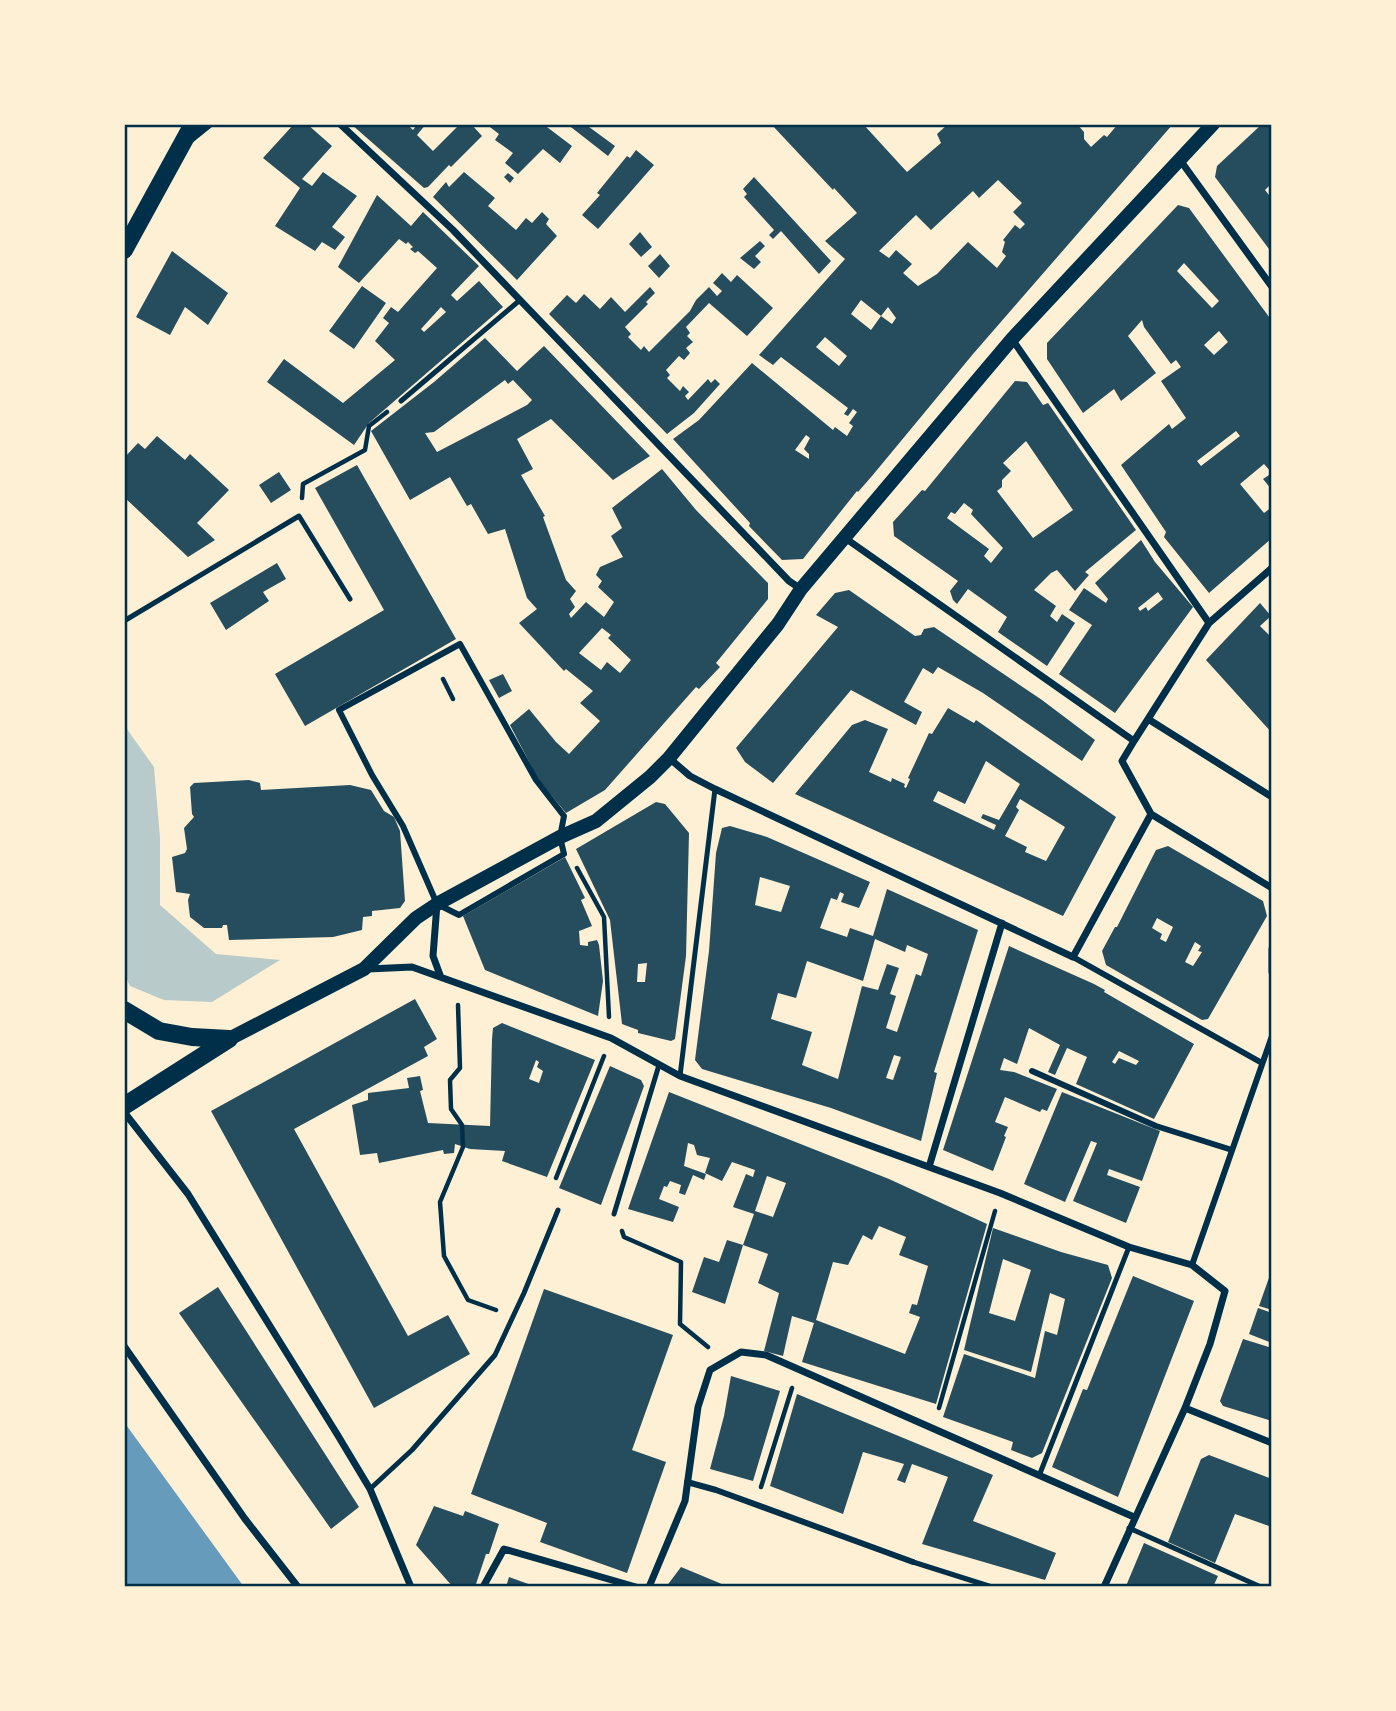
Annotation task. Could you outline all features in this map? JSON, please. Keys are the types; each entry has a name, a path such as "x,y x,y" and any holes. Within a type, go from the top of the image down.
{"main road":[{"path":"124,250 193,124"},
{"path":"124,1106 229,1039 364,969 416,918 560,837 596,821 650,777 778,624 801,589 1012,340 1213,124"},
{"path":"124,1010 159,1031 192,1037 229,1039"}],"street":[{"path":"178,151 210,124"},
{"path":"340,124 453,230 789,581 801,589"},
{"path":"1179,160 1272,288"},
{"path":"1012,340 1209,623"},
{"path":"845,538 1134,741"},
{"path":"1272,568 1209,623 1122,761 1151,814 1272,888"},
{"path":"440,975 433,956 437,904 403,826 372,775 339,710 460,644 537,780 564,816 560,837"},
{"path":"1148,719 1272,797"},
{"path":"668,758 691,776 715,789 1073,957 1262,1063"},
{"path":"1073,957 1151,814"},
{"path":"929,1167 1002,923"},
{"path":"1271,971 1272,949"},
{"path":"364,969 412,967 611,1038 680,1076 1000,1193 1129,1247 1192,1265 1224,1291 1210,1344 1185,1408 1104,1587"},
{"path":"1192,1265 1272,1036"},
{"path":"1032,1071 1156,1125 1232,1150"},
{"path":"124,1112 188,1194 370,1489 411,1587"},
{"path":"124,1346 245,1520 298,1587"},
{"path":"649,1587 685,1502 698,1407 710,1370 741,1352 766,1355 1134,1517"},
{"path":"1185,1408 1272,1443"},
{"path":"687,1482 913,1562"},
{"path":"483,1587 504,1549 636,1587"}],"lane":[{"path":"401,401 520,300"},
{"path":"124,621 299,516 350,599"},
{"path":"680,1076 715,789"},
{"path":"614,1214 659,1065"},
{"path":"370,1489 412,1450 495,1355 558,1210"},
{"path":"1039,1476 1129,1247"},
{"path":"1129,1528 1261,1587"},
{"path":"913,1562 992,1587"}],"path":[{"path":"299,516 303,484 365,450 369,426 401,401"},
{"path":"443,680 453,699"},
{"path":"458,984 460,1068 450,1080 451,1109 462,1125 463,1147 440,1202 444,1256 468,1300 512,1317"},
{"path":"933,1430 1000,1193"},
{"path":"614,1214 624,1237 681,1262 680,1324 725,1361"},
{"path":"755,1504 797,1370"}],"shaded area":[{"path":"124,725 154,767 160,838 160,905 216,954 280,960 212,1002 164,1000 130,986 124,973"}],"water":[{"path":"124,1422 244,1587 124,1587"}],"building":[{"path":"294,124 307,124 332,146 302,179 312,186 323,172 357,196 332,227 345,237 335,250 322,242 315,251 275,226 300,188 263,158"},
{"path":"351,124 407,124 413,130 417,124 426,124 417,135 433,151 460,124 471,124 482,136 451,167 449,165 424,188"},
{"path":"486,124 543,124 572,146 560,163 543,149 518,174 505,163 513,153 495,140 499,134"},
{"path":"567,124 585,124 615,146 608,156"},
{"path":"771,124 863,124 907,172 941,143 937,134 948,124 1077,124 1091,147 1104,135 1107,137 1118,124 1173,124 973,354 803,559 782,560 673,439 699,420 752,363 833,430 835,427 847,436 853,426 849,423 857,412 853,409 848,416 844,414 848,408 781,357 773,365 759,355 845,259 825,241 857,213 834,188 833,190","holes":["998,180 1022,203 1013,212 1025,224 1020,229 1015,225 1003,240 1005,242 1002,252 1006,256 997,268 968,242 937,274 918,286 903,273 912,264 896,250 889,258 879,251 916,215 931,230 973,191 979,198","861,300 881,316 871,330 851,314","888,307 896,318 892,324 881,316","825,337 847,356 839,366 816,347","806,435 810,438 804,449 809,454 809,459 795,450"]},
{"path":"1262,124 1272,124 1272,183 1265,190 1269,195 1272,192 1272,253 1215,177 1217,166"},
{"path":"636,150 654,165 598,229 582,215 600,195 597,193 627,156 630,158"},
{"path":"464,172 495,198 488,206 516,230 526,218 532,223 542,212 549,219 546,224 557,236 517,280 433,197 446,182 449,187"},
{"path":"508,173 514,178 510,183 504,177"},
{"path":"754,177 831,261 819,274 781,231 773,239 769,235 774,230 744,197 747,194 743,189"},
{"path":"377,195 411,226 423,212 479,266 451,295 457,301 479,281 503,307 369,423 354,445 267,382 284,359 343,403 395,360 375,341 389,323 383,318 391,307 398,312 437,268 418,251 415,253 410,249 413,247 408,242 406,244 399,239 359,283 338,267","holes":["441,307 446,312 424,332 421,329"]},
{"path":"1178,205 1189,208 1272,321 1272,458 1269,460 1272,473 1264,464 1240,484 1264,513 1272,507 1272,538 1209,593 1164,537 1166,532 1121,465 1169,424 1172,429 1186,418 1161,381 1181,367 1176,360 1171,364 1144,327 1142,320 1128,336 1156,373 1121,401 1114,389 1083,413 1047,359 1047,343","holes":["1184,263 1219,301 1212,308 1177,271","1219,331 1228,342 1214,355 1204,345","1236,431 1240,436 1201,466 1197,461"]},
{"path":"640,232 652,247 641,257 629,244"},
{"path":"760,241 765,246 755,256 761,262 754,269 740,258"},
{"path":"172,251 228,293 208,325 185,307 170,335 136,317"},
{"path":"660,254 670,266 659,278 648,266"},
{"path":"722,273 731,282 737,275 773,308 747,336 709,303 686,327 690,333 687,336 693,342 686,348 690,353 684,360 679,356 666,370 670,375 667,378 680,391 683,386 689,392 685,396 688,400 708,379 711,383 715,379 720,384 694,413 667,434 549,314 567,295 576,303 584,294 600,309 611,297 625,312 650,287 655,293 625,327 631,334 628,337 641,350 644,346 649,352 690,311 696,300 709,287 717,296 722,291 713,283"},
{"path":"362,286 386,303 354,349 329,331"},
{"path":"485,338 517,371 544,346 650,456 613,480 551,419 517,439 533,469 521,475 545,516 543,517 566,580 576,591 570,599 575,607 569,614 571,618 586,602 604,617 614,602 598,587 602,581 596,575 600,567 623,557 611,536 622,528 612,508 662,469 696,510 768,583 768,599 716,663 720,667 699,689 696,687 605,790 566,813 538,779 510,725 529,709 569,754 600,721 580,703 593,691 566,669 564,671 519,623 537,609 527,598 505,529 488,534 471,504 467,506 450,477 410,500 371,431","holes":["505,380 508,384 513,380 532,400 437,452 425,433 434,432","602,628 611,635 608,638 631,660 620,673 607,662 601,670 579,653"]},
{"path":"1015,381 1027,382 1043,405 1048,403 1136,530 1085,572 1089,575 1075,591 1057,570 1034,590 1056,606 1050,616 1057,622 1062,614 1075,623 1047,666 998,632 1007,617 968,589 957,604 950,591 958,581 894,536 893,522 922,490 925,491","holes":["1026,441 1073,510 1033,538 997,491 1002,487 1002,480 1011,471 1003,463","964,503 973,510 971,514 1003,548 991,563 984,556 989,549 947,518 951,512 955,514"]},
{"path":"157,436 185,460 190,454 229,490 197,523 215,540 188,557 124,497 124,458 138,443 145,449"},
{"path":"357,465 456,639 305,726 275,674 384,610 315,488"},
{"path":"279,472 291,490 271,503 259,485"},
{"path":"1272,473 1272,490 1263,479"},
{"path":"1141,540 1155,562 1193,607 1115,713 1059,674 1092,625 1069,610 1084,588 1106,603 1108,599 1095,583","holes":["1158,592 1163,599 1148,611 1146,607 1140,611 1138,608"]},
{"path":"277,563 286,579 263,592 269,601 226,630 210,603"},
{"path":"849,590 915,636 921,635 924,629 934,627 1042,700 1095,740 1082,761 983,693 938,667 933,674 923,668 904,702 922,712 916,725 851,690 773,783 745,762 736,748 838,627 816,615 835,593"},
{"path":"1260,603 1271,616 1260,626 1272,638 1272,733 1206,660"},
{"path":"503,674 512,691 499,698 489,680"},
{"path":"948,708 974,723 976,720 1116,817 1063,916 795,794 852,725 865,720 888,729 869,772 891,782 892,778 905,784 906,788 929,733 932,734","holes":["986,761 1020,784 999,820 983,814 981,818 996,825 994,830 933,801 938,791 965,804","1020,799 1065,827 1046,861 1025,852 1027,847 1005,836 1019,810 1016,807"]},
{"path":"249,780 260,783 261,790 350,785 371,790 384,811 394,817 400,831 405,901 400,908 372,911 372,916 363,917 362,930 333,937 229,940 227,925 222,928 204,928 190,917 190,894 176,892 172,857 185,853 187,849 184,828 194,817 190,787 194,783"},
{"path":"656,802 665,804 689,833 686,956 675,1039 671,1041 638,1033 638,1030 622,1024 610,920 576,849","holes":["647,963 645,982 637,982 638,964"]},
{"path":"730,826 767,837 870,882 859,908 841,902 844,894 840,892 837,900 831,898 820,928 847,937 850,928 873,936 887,889 978,930 934,1072 937,1073 921,1141 831,1108 702,1069 695,1060 709,951 716,853 722,828","holes":["760,877 790,886 781,912 755,905","875,939 905,952 907,945 928,954 921,976 916,974 897,1032 886,1028 896,996 890,994 899,968 887,964 878,990 862,986 838,1079 802,1065 812,1032 771,1019 778,993 796,998 807,961 863,981","894,1055 901,1057 893,1080 886,1078"]},
{"path":"1168,846 1263,901 1267,916 1208,1019 1202,1020 1106,965 1102,951 1156,850","holes":["1157,918 1173,927 1166,942 1160,939 1162,934 1152,928","1195,942 1201,946 1198,951 1202,952 1193,966 1185,962"]},
{"path":"565,857 585,898 581,900 592,926 579,931 580,945 588,946 588,942 597,940 599,945 603,981 598,1016 485,970 463,916"},
{"path":"1009,946 1094,984 1194,1044 1154,1119 1076,1084 1087,1057 1067,1048 1055,1075 1048,1072 1060,1045 1029,1028 1017,1064 1004,1058 1000,1070 1014,1072 1057,1089 1047,1111 1042,1109 1040,1112 1005,1097 995,1122 1008,1127 993,1171 943,1150","holes":["1119,1051 1139,1061 1136,1065 1119,1058 1115,1064 1112,1062"]},
{"path":"415,999 437,1039 424,1047 428,1056 294,1129 408,1336 448,1315 470,1354 374,1408 211,1111"},
{"path":"502,1023 595,1060 547,1177 502,1161 505,1151 470,1149 455,1144 454,1153 444,1154 443,1150 379,1163 377,1153 360,1155 352,1105 368,1100 368,1093 409,1088 407,1078 420,1076 423,1090 420,1091 428,1123 490,1126 493,1028","holes":["536,1060 539,1062 537,1067 543,1071 539,1083 529,1079"]},
{"path":"610,1066 641,1080 644,1086 601,1205 559,1188"},
{"path":"669,1092 889,1179 987,1224 936,1404 802,1362 814,1323 792,1316 783,1356 764,1351 779,1293 758,1283 768,1254 743,1245 754,1214 733,1207 746,1174 753,1177 755,1170 732,1162 722,1181 705,1173 710,1158 697,1155 694,1145 688,1143 684,1166 706,1174 704,1180 693,1175 685,1195 679,1193 681,1185 670,1181 667,1187 664,1186 659,1199 679,1207 673,1222 628,1209","holes":["767,1176 786,1183 773,1217 755,1211","879,1226 906,1237 899,1255 928,1266 917,1305 912,1304 909,1313 920,1317 905,1354 816,1320 833,1262 848,1265 863,1235 872,1240"]},
{"path":"1062,1092 1160,1131 1142,1181 1109,1169 1107,1175 1140,1187 1126,1223 1073,1201 1097,1143 1091,1141 1065,1202 1024,1184"},
{"path":"993,1228 1108,1265 1112,1278 1042,1453 1032,1458 1011,1450 1013,1442 943,1417 964,1354 1035,1378 1045,1331 1057,1335 1065,1299 1050,1293 1031,1372 964,1350","holes":["1003,1259 1031,1270 1015,1321 989,1313"]},
{"path":"727,1240 743,1245 725,1304 692,1292 704,1257 719,1262"},
{"path":"1272,1272 1272,1310 1259,1306"},
{"path":"1133,1276 1194,1301 1118,1497 1052,1467 1083,1389 1087,1390"},
{"path":"218,1287 359,1507 331,1529 179,1313"},
{"path":"544,1289 673,1335 632,1450 666,1462 627,1573 540,1542 547,1523 471,1494"},
{"path":"1258,1308 1272,1313 1272,1343 1249,1334"},
{"path":"1243,1339 1272,1348 1272,1421 1223,1406 1220,1401"},
{"path":"731,1376 780,1391 753,1481 710,1469"},
{"path":"797,1394 993,1475 973,1521 1056,1553 1045,1580 922,1544 948,1477 912,1464 905,1483 897,1480 904,1464 863,1452 843,1514 770,1486"},
{"path":"1209,1455 1272,1479 1272,1520 1269,1526 1235,1514 1215,1563 1168,1542 1201,1459"},
{"path":"434,1506 463,1516 465,1511 499,1524 475,1587 453,1587 416,1545"},
{"path":"1144,1543 1218,1576 1213,1587 1126,1586"},
{"path":"681,1567 729,1587 666,1587"},
{"path":"509,1577 534,1586 534,1587 506,1587"}]}
